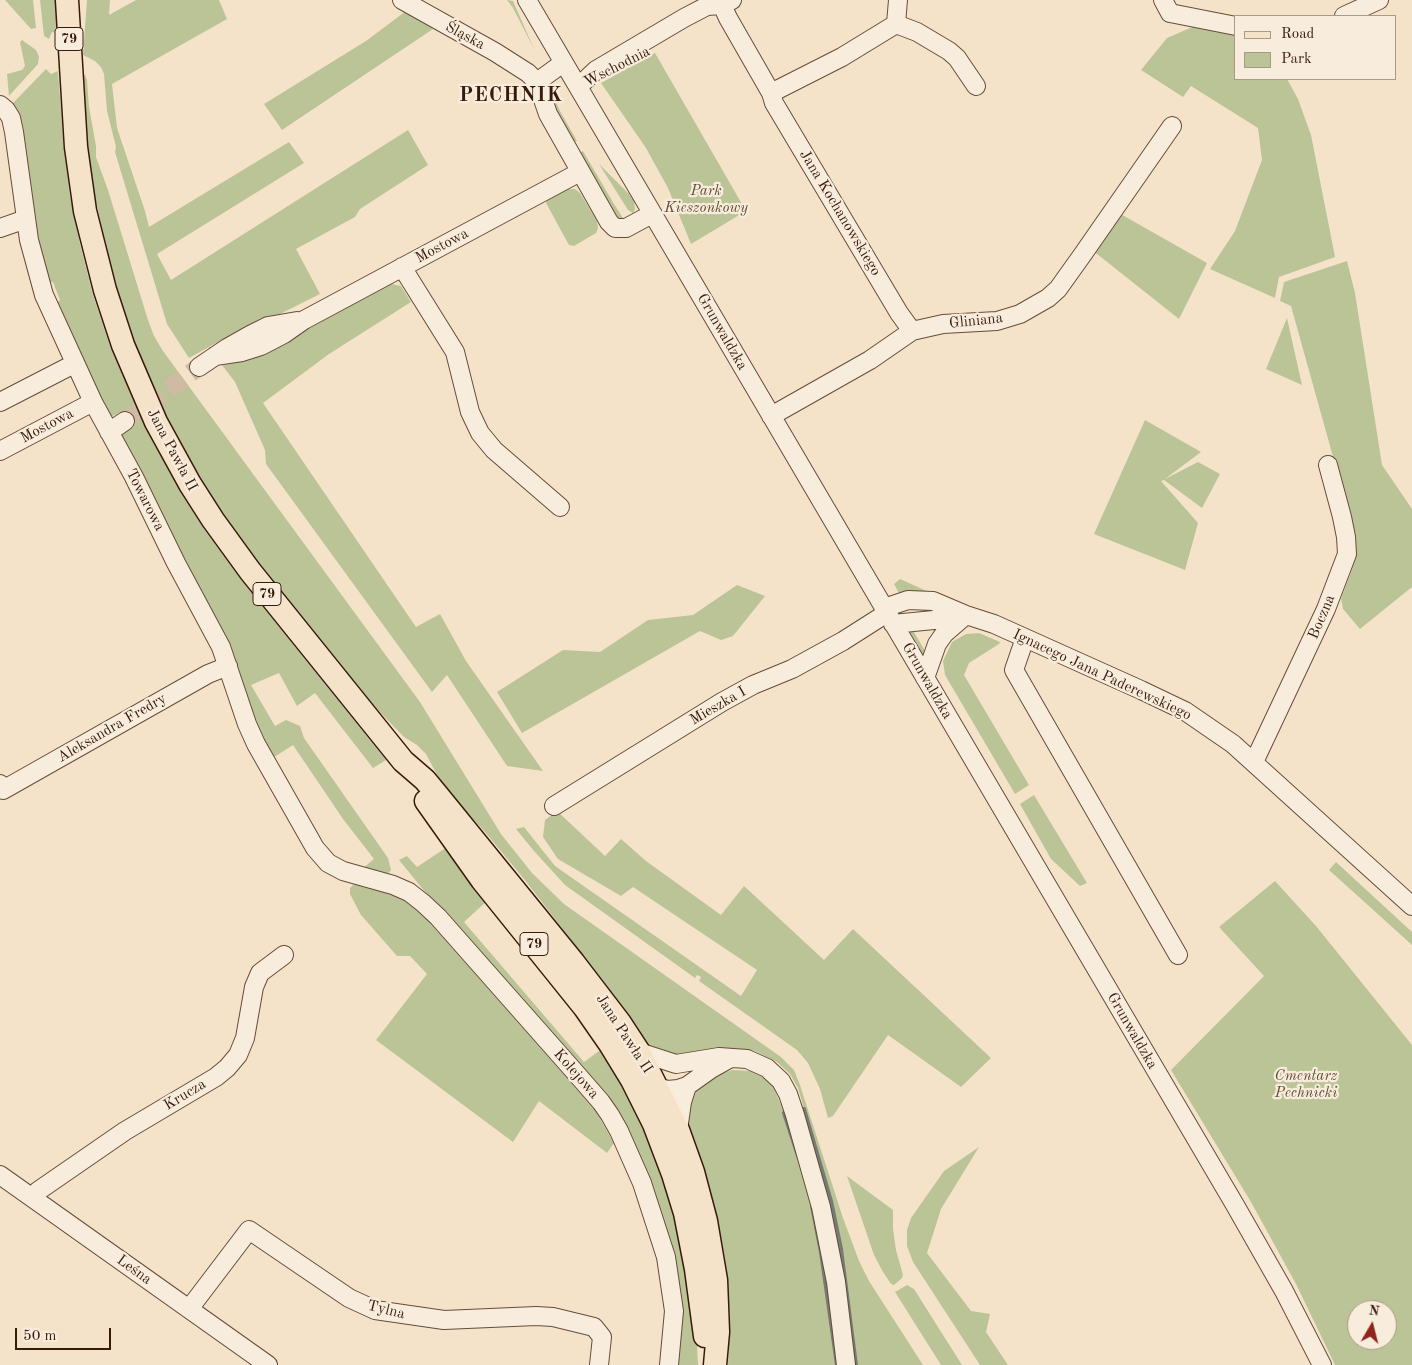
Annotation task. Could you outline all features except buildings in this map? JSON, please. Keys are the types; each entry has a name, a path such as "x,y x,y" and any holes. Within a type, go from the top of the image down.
{"main road":[{"name":"Jana Pawła II","path":"67,0 78,166 92,241 105,290 123,345 156,422 190,484 225,538 269,596 403,762 416,787 456,845 585,1008 632,1080 651,1117 673,1174 685,1213 696,1269 708,1365"},
{"name":"Jana Pawła II","path":"71,78 78,31 80,0"},
{"name":"Jana Pawła II","path":"403,762 425,780 612,1011 639,1052 658,1088 678,1130 698,1189 712,1252 717,1304 715,1365"}],"street":[{"name":"Śląska","path":"402,0 495,52 533,78"},
{"name":"Grunwaldzka","path":"527,0 1284,1291 1322,1365"},
{"path":"896,24 898,0"},
{"path":"1163,0 1170,12 1234,26"},
{"path":"1346,15 1379,0"},
{"name":"Wschodnia","path":"578,87 596,70 684,18 707,6 727,2"},
{"name":"Jana Kochanowskiego","path":"727,2 728,18 771,93 774,103 912,331"},
{"path":"896,24 917,32 949,51 957,58 976,86"},
{"path":"771,93 842,57 896,24"},
{"path":"563,63 533,78 548,114 609,222 615,228 626,228 652,214"},
{"name":"Towarowa","path":"0,105 11,118 29,240 44,295 74,364 217,639 247,724 290,805 314,848 328,862 344,871"},
{"name":"Gliniana","path":"772,416 870,360 912,331 948,324 997,321 1020,314 1048,298 1058,289 1172,126"},
{"name":"Mostowa","path":"199,367 268,326 304,320 580,172"},
{"path":"0,228 26,218"},
{"path":"402,267 455,352 470,412 480,433 494,450 560,507"},
{"path":"0,402 74,364"},
{"name":"Mostowa","path":"0,451 93,402"},
{"path":"109,432 125,421"},
{"name":"Boczna","path":"1254,762 1326,609 1346,554 1346,537 1342,517 1328,465"},
{"name":"Ignacego Jana Paderewskiego","path":"888,615 908,600 933,601 966,615 980,618 1132,685 1185,711 1234,744 1412,906"},
{"name":"Mieszka I","path":"554,806 722,702 753,685 792,669 888,615"},
{"path":"925,678 937,644 944,634 966,615"},
{"path":"1025,638 1014,670 1178,955"},
{"name":"Aleksandra Fredry","path":"0,784 3,790 208,674 228,666"},
{"name":"Kolejowa","path":"344,871 393,885 409,892 423,903 438,917 601,1102 610,1115 642,1183 666,1257 674,1311 669,1365"},
{"name":"Krucza","path":"33,1197 38,1191 125,1131 216,1077 227,1068 238,1054 244,1038 254,987 260,973 284,955"},
{"path":"639,1052 676,1064 707,1058 732,1057 748,1059 767,1068 781,1081 788,1094 808,1156 826,1226 837,1289 846,1365"},
{"path":"632,1080 658,1088 678,1089 732,1057"},
{"path":"651,1117 662,1079 676,1064"},
{"path":"678,1130 686,1086"},
{"name":"Leśna","path":"0,1175 191,1306 268,1365"},
{"name":"Tylna","path":"191,1306 249,1230 349,1298 375,1310 444,1320 553,1317 594,1328 602,1337 599,1365"}],"green space":[{"path":"5,0 33,0 36,28 31,29"},
{"path":"40,0 57,0 57,33 52,32 49,39 44,36"},
{"path":"87,0 110,0 109,15 136,0 219,0 227,19 112,84 117,128 149,227 289,142 304,163 157,254 171,280 408,130 428,165 360,209 355,217 296,249 320,294 280,314 261,318 189,358 167,324 115,152 116,147 107,111 104,74 101,67 95,61 83,55"},
{"path":"507,0 513,1 534,49 513,8"},
{"path":"406,11 433,29 282,130 264,104 366,41"},
{"path":"1197,25 1234,33 1234,80 1288,80 1298,99 1311,135 1335,257 1279,277 1275,298 1210,269 1235,231 1262,160 1258,128 1191,86 1183,97 1141,70 1167,38"},
{"path":"22,40 36,50 39,57 38,64 9,96 7,74 22,70 25,66 20,42"},
{"name":"Park Kieszonkowy","path":"655,53 746,211 691,244 668,188 646,148 601,83"},
{"path":"46,69 51,74 58,71 70,196 93,295 111,349 142,420 183,496 204,529 239,577 386,760 373,768 315,693 297,706 279,673 251,685 275,726 286,720 300,726 304,738 388,858 391,870 388,874 384,875 362,869 374,859 343,819 293,745 271,759 158,505 118,431 128,425 120,412 111,417 97,395 54,304 60,300 53,282 47,283 37,246 11,107"},
{"path":"83,74 87,80 96,157 148,320 154,336 163,351 420,702 501,834 532,873 564,904 781,1057 794,1070 859,1261 869,1281 923,1365 856,1365 841,1249 831,1201 798,1088 790,1074 777,1062 755,1051 733,1048 684,1058 652,1050 603,981 524,879 443,786 426,754 417,745 404,737 373,705 258,565 202,484 161,409 131,338 115,286 94,193 87,145"},
{"path":"552,94 577,141 571,143 552,111 549,95"},
{"path":"583,151 625,221 616,220 577,154"},
{"path":"599,164 634,201 635,209 633,213 628,210"},
{"path":"567,189 575,189 580,193 597,221 598,228 596,233 574,246 569,245 546,203 547,200"},
{"path":"1117,212 1207,263 1179,319 1092,250"},
{"path":"1347,261 1355,293 1382,465 1412,509 1412,587 1360,629 1343,609 1341,599 1352,569 1354,553 1342,489 1291,306 1280,301 1284,282"},
{"path":"391,284 401,286 411,302 329,354 263,403 416,627 440,614 466,661 543,771 507,766 447,675 432,692 266,464 265,450 235,382 222,365 255,358"},
{"path":"1287,318 1302,385 1266,369"},
{"path":"1145,420 1201,452 1165,479 1198,462 1220,474 1202,508 1164,480 1161,481 1198,523 1185,570 1094,534"},
{"path":"900,579 931,593 900,595 894,584"},
{"path":"737,585 765,596 733,636 721,640 700,631 522,733 497,692 563,650 600,652 648,620 693,615"},
{"path":"911,627 928,656 924,658 909,630"},
{"path":"979,633 1000,642 969,663 964,675 1029,785 1015,794 945,675 943,661 952,642 966,634"},
{"path":"1034,795 1087,883 1080,886 1051,859 1020,804"},
{"path":"557,811 605,856 621,839 646,861 721,915 744,886 824,960 853,929 991,1058 961,1087 888,1035 833,1116 828,1118 820,1089 808,1063 797,1050 699,981 701,977 697,975 695,978 565,885 516,829 524,827 555,866 741,996 757,970 633,887 621,896 558,859 543,837 545,820"},
{"path":"447,847 488,900 464,922 584,1062 603,1048 634,1100 672,1195 696,1322 698,1365 675,1365 678,1311 633,1146 399,860 407,856 417,867"},
{"path":"1336,862 1412,932 1412,945 1329,870"},
{"name":"Cmentarz Pechnicki","path":"1275,881 1316,926 1412,1045 1412,1365 1335,1365 1296,1284 1251,1202 1171,1070 1264,976 1219,927"},
{"path":"358,884 401,898 418,910 435,926 594,1108 614,1143 607,1153 539,1101 513,1142 376,1040 427,974 410,956 397,956 361,915 350,894 350,888"},
{"path":"733,1070 750,1071 763,1077 773,1086 784,1113 812,1206 821,1252 837,1365 728,1365 730,1322 725,1258 705,1170 685,1114 687,1100 699,1085 713,1076"},
{"path":"979,1147 941,1209 927,1253 971,1311 990,1314 986,1332 1008,1365 980,1365 913,1262 907,1246 907,1230 911,1218 944,1171"},
{"path":"847,1176 893,1210 896,1250 903,1275 894,1285 891,1284 883,1272 874,1255"},
{"path":"907,1285 914,1289 962,1365 941,1365 895,1292"}],"waterway":[{"path":"804,1109 831,1201 841,1249 856,1365"},
{"path":"784,1113 798,1156"},
{"path":"812,1206 821,1252 837,1365"}],"tunnel":[{"path":"125,421 199,367"}],"district":[{"name":"PECHNIK","path":"511,96"}]}
